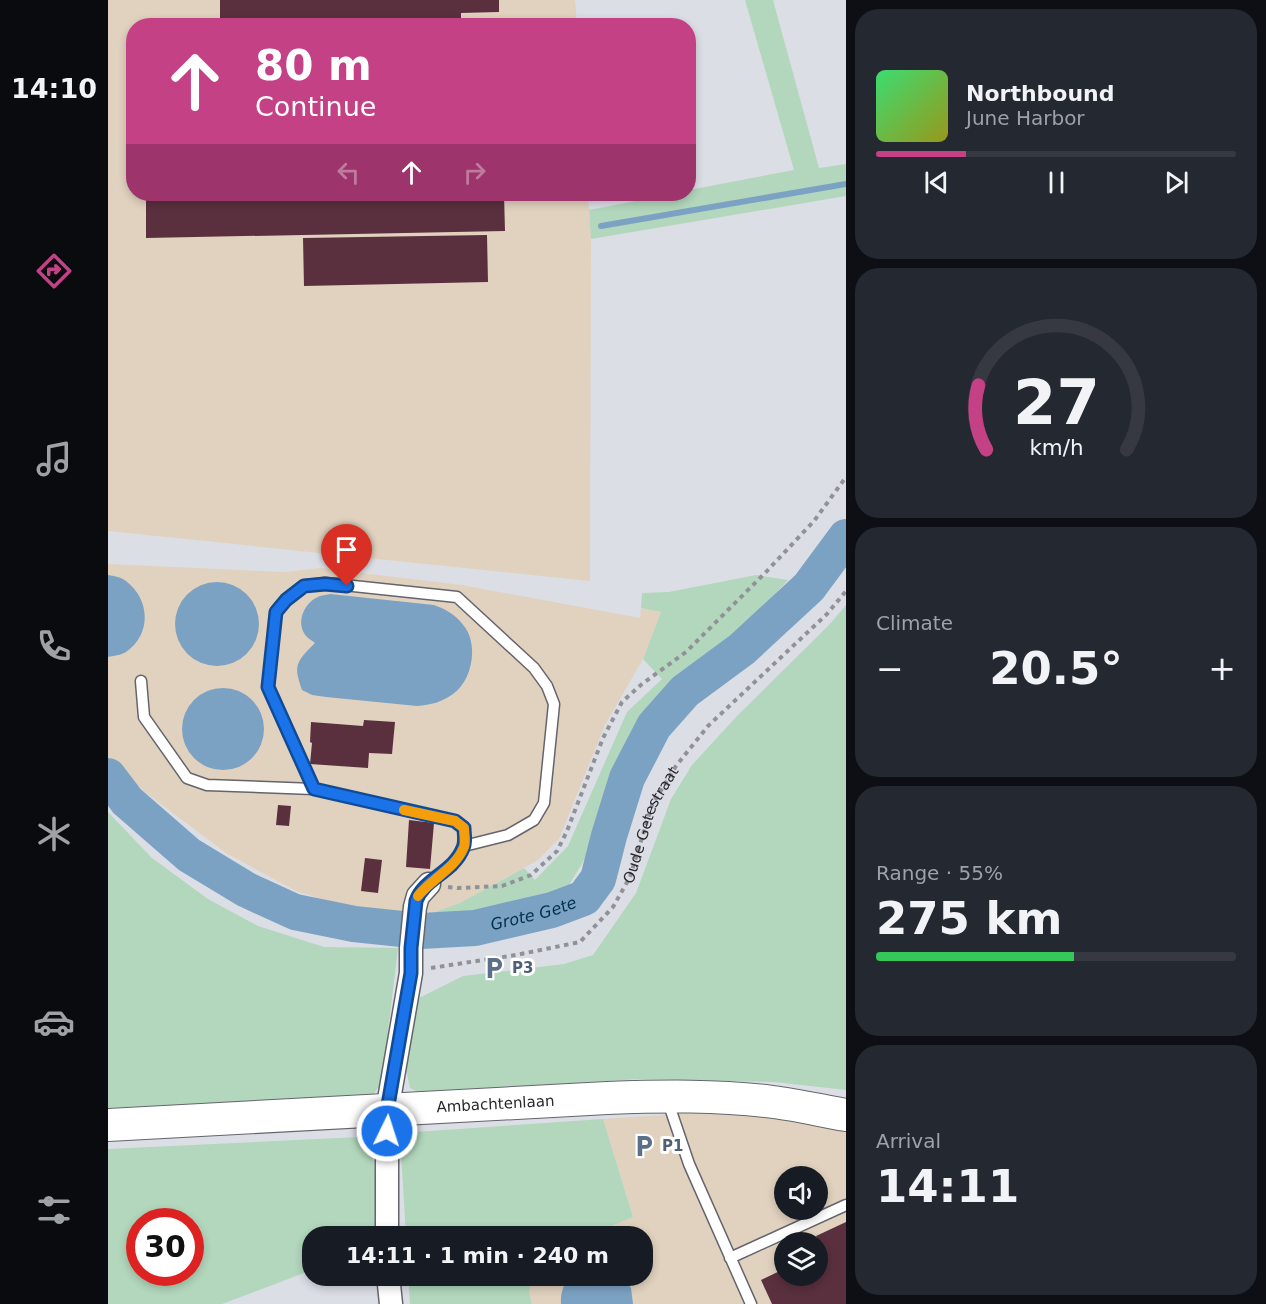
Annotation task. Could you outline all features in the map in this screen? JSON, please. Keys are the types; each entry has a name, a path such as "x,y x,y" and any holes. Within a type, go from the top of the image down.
{"street":[{"path":"387,1226 387,1111 411,973 411,948 418,896 429,884"},
{"name":"Ambachtenlaan","path":"108,1125 666,1096 774,1102 846,1115"},
{"path":"389,1286 391,1304"}],"lane":[{"path":"314,789 268,687 276,612 286,600 304,586 325,584 458,597 534,668 547,686 554,704 544,803 534,820 508,835 464,846"},
{"path":"141,681 144,717 187,778 207,785 314,789 455,821 464,828 464,846 452,866 429,884"},
{"path":"666,1096 689,1164 751,1304"},
{"path":"730,1257 846,1205"}],"path":[{"path":"429,884 458,888 502,886 531,875 557,851 603,738 622,702 642,684 686,652 766,572 814,521 846,477"},
{"name":"Oude Getestraat","path":"411,973 580,942 613,907 630,877 652,805 676,766 708,726 827,614 846,591"}],"shaded area":[{"path":"108,0 575,0 576,18 126,18 126,201 588,201 591,239 590,581 108,531"},
{"path":"108,564 284,572 320,568 462,585 640,618 641,608 661,612 643,659 605,725 559,839 538,860 460,903 422,917 356,910 296,891 226,853 145,792 108,757"},
{"path":"722,1111 823,1124 846,1130 846,1304 532,1304 530,1286 653,1286 653,1226 612,1226 633,1217 603,1119"}],"green space":[{"path":"745,0 773,0 819,168 846,164 846,196 591,239 589,210 636,201 696,201 696,189 794,170"},
{"path":"756,575 788,580 751,620 704,657 639,718 610,781 599,825 583,862 569,885 504,912 422,917 460,903 524,868 535,880 568,846 627,712 662,679 643,659 661,612 641,608 642,593 669,592"},
{"path":"846,605 846,1090 774,1082 640,1079 418,1092 410,1088 406,1069 419,998 463,976 564,964 593,955 636,893 671,799 692,765"},
{"path":"108,812 152,858 208,899 258,926 324,947 398,948 383,1072 380,1085 373,1095 108,1108"},
{"path":"603,1119 633,1217 612,1226 405,1226 401,1152 404,1139 415,1132"},
{"path":"359,1137 370,1142 380,1226 302,1226 302,1274 222,1304 108,1304 108,1149"},
{"path":"409,1286 530,1286 532,1304 410,1304"}],"water":[{"path":"108,575 126,581 134,588 140,597 145,616 144,626 134,645 124,653 108,657"},
{"path":"217,582 240,589 252,601 259,624 252,647 240,659 217,666 194,659 182,647 175,624 182,601 194,589"},
{"path":"330,594 434,605 451,613 464,626 471,643 471,662 465,681 460,688 445,699 417,706 326,697 312,695 302,690 298,664 315,643 304,633 302,616 307,606 315,598"},
{"path":"215,688 231,688 246,694 258,706 264,721 264,737 258,752 246,764 231,770 215,770 200,764 188,752 182,737 182,721 188,706 200,694"},
{"path":"564,1286 629,1286 633,1304 561,1304"}],"building":[{"path":"220,0 499,0 499,12 461,13 461,18 220,18"},
{"path":"146,201 504,201 505,231 146,238"},
{"path":"487,235 488,282 304,286 303,238"},
{"path":"364,720 395,722 392,754 369,753 368,768 310,764 311,722 363,726"},
{"path":"278,805 291,806 289,826 276,825"},
{"path":"409,820 434,823 430,869 406,867"},
{"path":"365,858 382,860 378,893 361,891"},
{"path":"846,1222 846,1304 772,1304 761,1280 774,1274 774,1286 828,1286 828,1232 825,1232"}],"waterway":[{"path":"601,226 846,184"},
{"name":"Grote Gete","path":"108,776 127,801 189,855 247,890 295,912 354,924 421,931 475,928 552,910 584,898 598,879 627,778 654,726 685,691 742,649 809,587 846,537"}],"slow traffic":[{"path":"404,810 455,821 464,828 464,846 452,866 423,889 418,896"}],"place":[{"name":"P3","path":"494,968"},
{"name":"P1","path":"644,1146"}],"route":[{"path":"347,586 325,584 304,586 286,600 276,612 268,687 314,789 455,821 464,828 464,846 452,866 423,889 416,901 411,973 387,1111 387,1131"}]}
